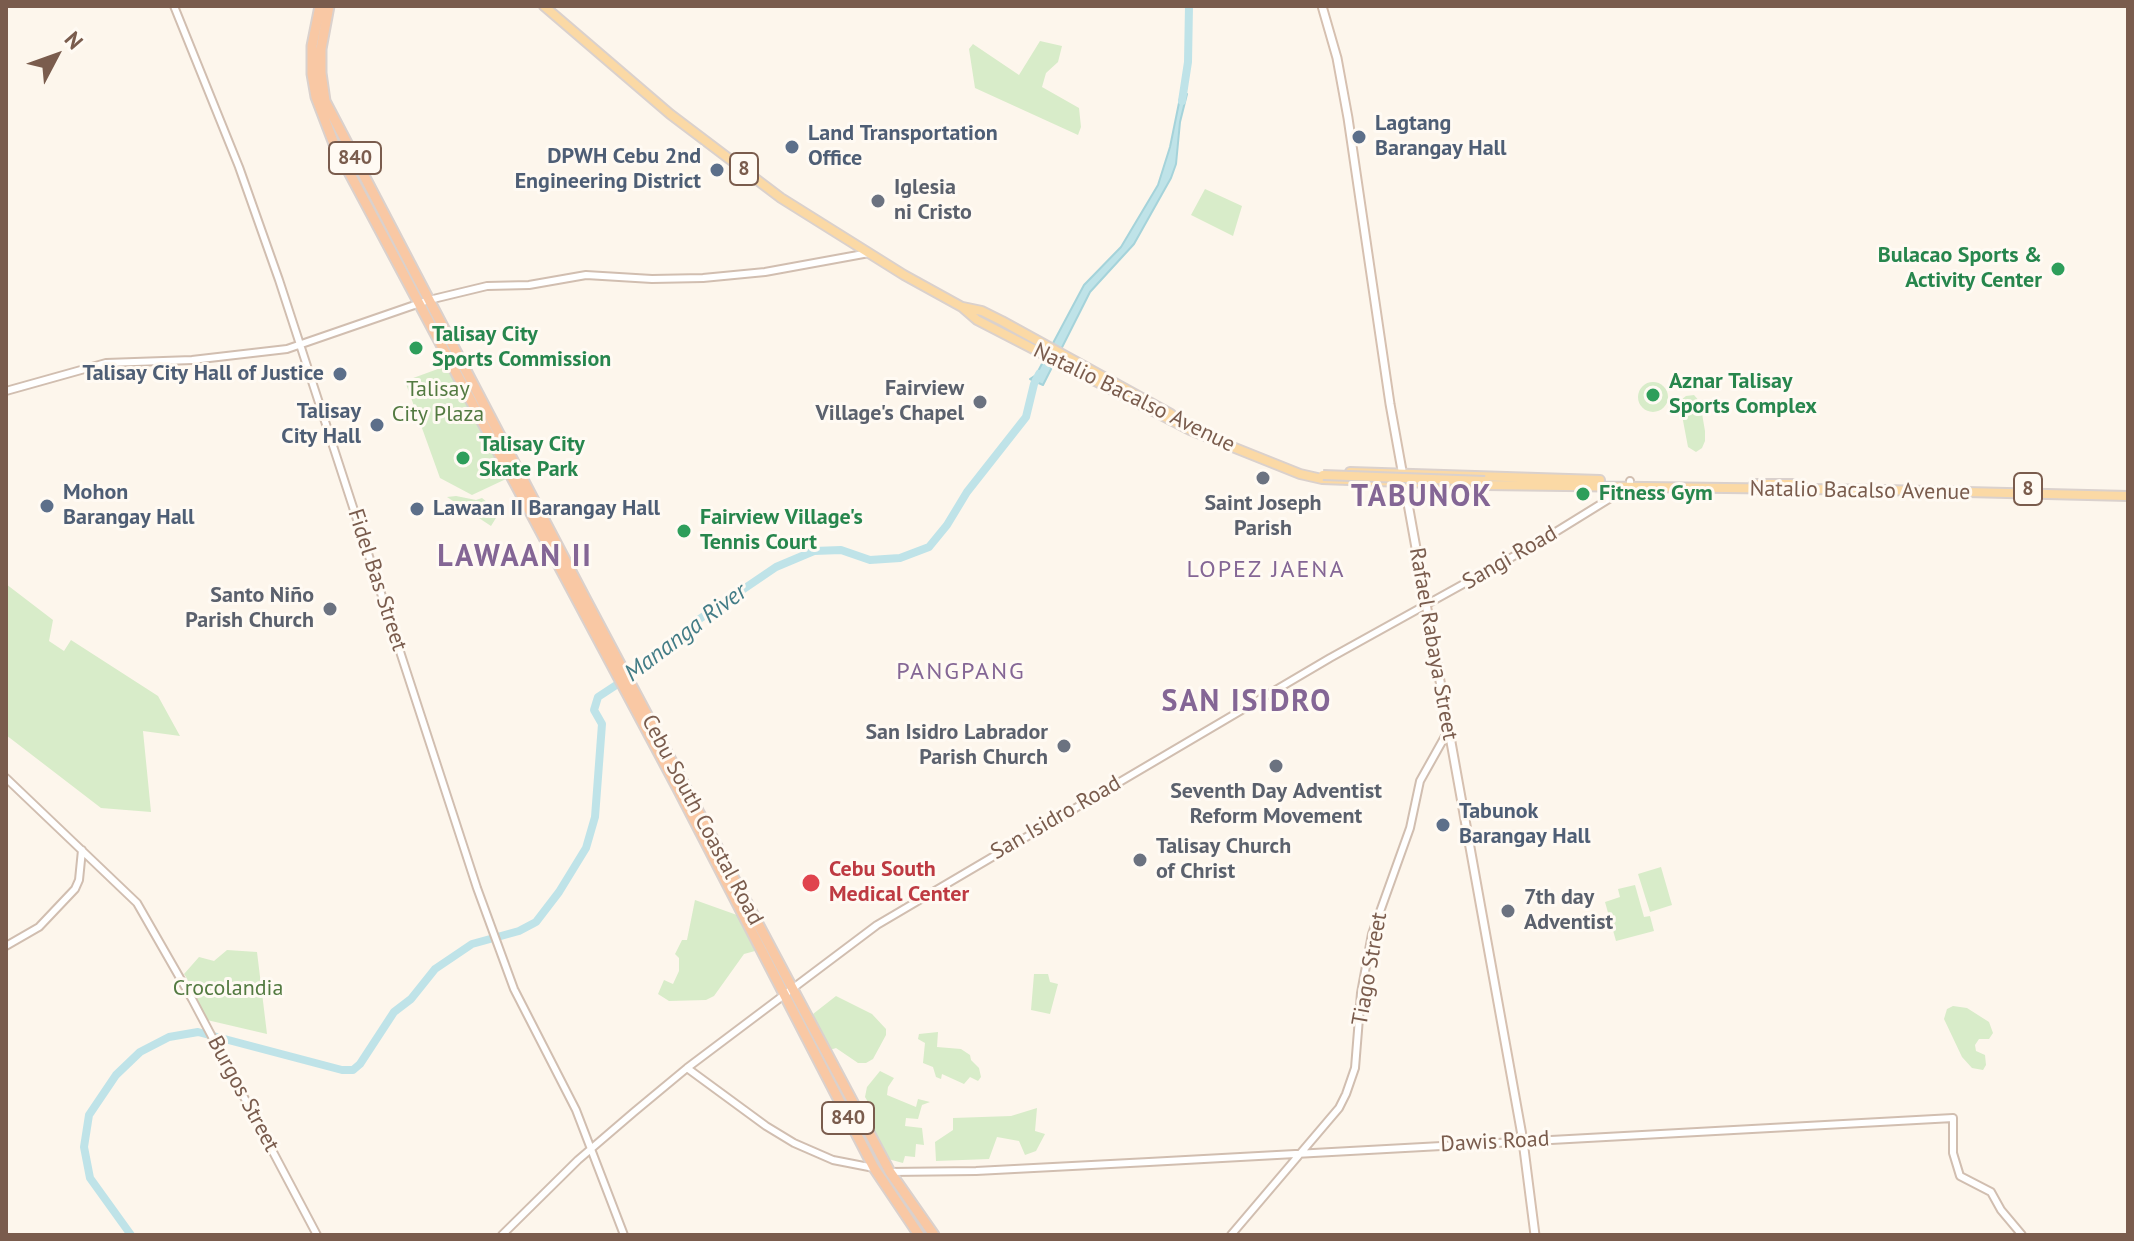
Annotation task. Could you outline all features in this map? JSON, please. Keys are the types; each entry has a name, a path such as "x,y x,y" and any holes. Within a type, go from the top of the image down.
{"highway":[{"name":"Cebu South Coastal Road","path":"320,6 312,46 316,97 334,144 424,302"},
{"name":"Cebu South Coastal Road","path":"329,6 321,49 325,101 424,302 788,992 874,1168 919,1235"},
{"name":"Cebu South Coastal Road","path":"788,992 890,1172 934,1235"}],"main road":[{"name":"Natalio Bacalso Avenue","path":"544,6 670,114 781,198 996,330 1192,425 1316,475 1496,480"},
{"name":"Rafael Rabaya Street","path":"1322,6 1337,58 1348,118 1375,314 1523,1141 1535,1235"},
{"name":"Natalio Bacalso Avenue","path":"962,307 982,311 1002,321 1131,396"},
{"name":"Natalio Bacalso Avenue","path":"1316,475 2128,493"}],"street":[{"name":"Fidel Bas Street","path":"174,6 239,167 301,345 477,888 514,989 541,1046 560,1075 624,1235"},
{"path":"6,391 104,364 192,360 301,345 424,302 487,286 529,285 580,276 703,278 765,272 869,253"},
{"name":"Sangi Road","path":"1426,604 1541,541 1630,484"},
{"name":"San Isidro Road","path":"502,1235 591,1148 687,1068 877,925 1426,604"},
{"name":"Tiago Street","path":"1231,1235 1339,1108 1351,1081 1355,1068 1361,993 1372,934 1410,828 1420,781 1448,731"},
{"name":"Burgos Street","path":"6,778 137,903 200,1014 317,1235"},
{"path":"6,946 39,927 75,889 82,850"},
{"path":"687,1068 794,1143 833,1160 874,1168"},
{"name":"Dawis Road","path":"890,1172 976,1171 1953,1118 1953,1153 1960,1176 1987,1188 2022,1235"}],"green space":[{"path":"1040,41 1062,46 1058,62 1046,73 1042,87 1079,108 1081,127 1078,135 975,88 969,49 973,44 1019,75"},
{"path":"1205,189 1242,206 1233,236 1191,215"},
{"name":"Talisay City Plaza","path":"446,366 506,479 472,495 440,478 405,381"},
{"name":"Aznar Talisay Sports Complex","path":"1653,382 1664,386 1668,397 1664,408 1653,412 1642,408 1638,397 1642,386"},
{"path":"1694,395 1700,402 1705,431 1702,448 1696,452 1688,447 1681,410 1681,400"},
{"path":"447,497 476,500 482,498 494,508 504,505 491,526"},
{"path":"6,584 53,620 49,641 64,651 71,640 158,696 180,736 143,731 151,812 101,808 6,735"},
{"path":"1661,867 1672,905 1650,912 1638,874"},
{"path":"1635,885 1644,917 1650,916 1654,931 1616,941 1605,902 1620,897 1618,889"},
{"path":"695,900 737,915 755,951 744,954 714,996 706,1000 669,1001 658,994 664,980 673,984 679,971 679,958 675,954 682,940 687,940"},
{"name":"Crocolandia","path":"227,950 257,952 267,1034 207,1020 184,974 199,957 214,961"},
{"path":"1034,974 1048,974 1050,982 1058,984 1050,1014 1031,1010"},
{"path":"836,996 872,1014 886,1029 873,1059 866,1063 858,1063 836,1048 830,1050 819,1029 813,1014"},
{"path":"1953,1006 1967,1008 1989,1022 1993,1033 1989,1039 1979,1039 1975,1045 1976,1051 1985,1055 1983,1070 1972,1068 1962,1057 1944,1019 1947,1009"},
{"path":"938,1032 937,1047 961,1049 970,1055 979,1068 981,1077 978,1081 970,1077 964,1084 942,1074 941,1079 936,1077 933,1067 923,1063 925,1043 918,1039 919,1034"},
{"path":"880,1071 894,1078 887,1095 916,1107 918,1099 930,1102 922,1105 918,1119 906,1118 905,1126 922,1128 924,1145 916,1144 915,1157 905,1156 903,1163 888,1159 867,1124 869,1115 875,1109 865,1097 867,1087"},
{"path":"1037,1108 1035,1131 1045,1134 1036,1151 1025,1155 1019,1141 997,1137 989,1159 936,1161 935,1142 953,1130 953,1118 1011,1116"}],"water":[{"path":"1181,93 1187,94 1171,178 1134,244 1090,292 1043,385 1030,379 1036,375 1084,285 1121,247 1158,185 1170,147"}],"waterway":[{"name":"Mananga River","path":"1182,101 1188,62 1189,6"},
{"name":"Mananga River","path":"131,1235 90,1178 84,1147 89,1115 116,1075 140,1052 169,1037 198,1032 342,1070 353,1070 394,1012 411,999 435,969 472,944 519,931 536,922 559,892 586,848 595,817 602,724 594,710 598,697 668,651 698,620 776,567 814,551 841,550 870,560 900,558 929,547 967,492 1026,417 1039,374"}],"place":[{"name":"Lagtang Barangay Hall","path":"1359,137"},
{"name":"Land Transportation Office","path":"792,147"},
{"name":"DPWH Cebu 2nd Engineering District","path":"717,170"},
{"name":"Iglesia ni Cristo","path":"878,201"},
{"name":"Bulacao Sports & Activity Center","path":"2058,269"},
{"name":"Talisay City Sports Commission","path":"416,348"},
{"name":"Talisay City Hall of Justice","path":"340,374"},
{"name":"Aznar Talisay Sports Complex","path":"1653,395"},
{"name":"Fairview Village's Chapel","path":"980,402"},
{"name":"Talisay City Hall","path":"377,425"},
{"name":"Talisay City Skate Park","path":"463,458"},
{"name":"Saint Joseph Parish","path":"1263,478"},
{"name":"Fitness Gym","path":"1583,494"},
{"name":"Mohon Barangay Hall","path":"47,506"},
{"name":"Lawaan II Barangay Hall","path":"417,509"},
{"name":"Fairview Village's Tennis Court","path":"684,531"},
{"name":"Santo Niño Parish Church","path":"330,609"},
{"name":"San Isidro Labrador Parish Church","path":"1064,746"},
{"name":"Seventh Day Adventist Reform Movement","path":"1276,766"},
{"name":"Tabunok Barangay Hall","path":"1443,825"},
{"name":"Talisay Church of Christ","path":"1140,860"},
{"name":"Cebu South Medical Center","path":"811,883"},
{"name":"7th day Adventist","path":"1508,911"}],"district":[{"name":"TABUNOK","path":"1422,497"},
{"name":"LAWAAN II","path":"515,557"},
{"name":"LOPEZ JAENA","path":"1266,570"},
{"name":"PANGPANG","path":"961,672"},
{"name":"SAN ISIDRO","path":"1247,702"}]}
